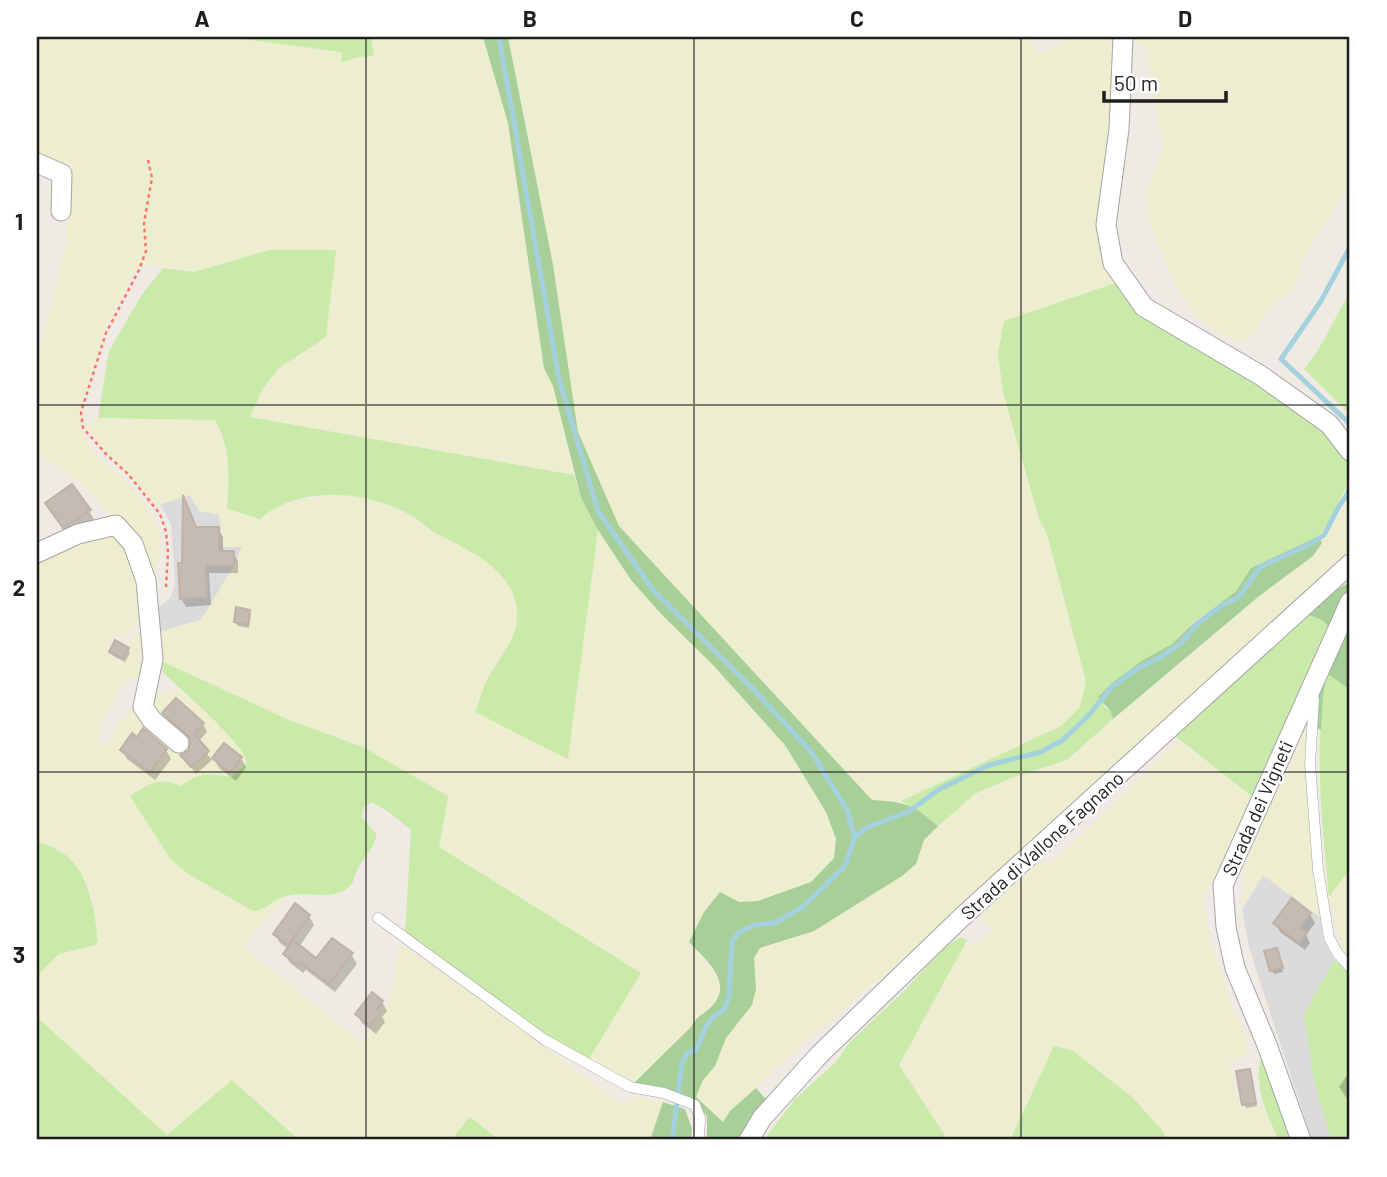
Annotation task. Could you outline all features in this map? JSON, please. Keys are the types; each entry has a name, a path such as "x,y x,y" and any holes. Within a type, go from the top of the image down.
{"street":[{"path":"1123,37 1119,129 1107,225 1113,263 1144,307 1279,389 1329,424 1350,452"},
{"path":"37,163 62,174 61,211"},
{"path":"37,553 78,534 116,525 133,544 146,581 153,659 143,707 152,720 179,743"},
{"name":"Strada di Vallone Fagnano","path":"749,1140 762,1118 820,1054 934,945 1350,564"},
{"name":"Strada dei Vigneti","path":"1301,1140 1267,1045 1234,968 1226,927 1223,885 1350,602"}],"lane":[{"path":"1316,674 1310,764 1318,869 1329,938 1350,967"},
{"path":"378,918 545,1040 630,1087 664,1093 695,1105 700,1118 699,1140"}],"path":[{"path":"148,160 152,178 144,223 146,251 106,333 81,411 83,428 143,491 160,514 166,531 168,576 165,590 160,596 148,599"}],"shaded area":[{"path":"190,495 219,515 242,546 235,564 201,620 159,632 159,607 171,597 175,583 171,524 159,503"},
{"path":"1263,875 1320,917 1323,939 1334,960 1350,973 1350,1140 1312,1140 1261,985 1249,947 1242,909"}],"green space":[{"path":"37,37 227,37 343,52 342,62 373,56 371,37 483,37 508,123 544,368 553,386 574,475 250,417 263,388 279,368 326,337 226,261 194,272 142,263 129,281 105,330 82,409 81,431 93,452 129,484 150,511 161,540 160,557 149,582 119,525 84,486 37,453 37,362 65,246 72,165 37,156"},
{"path":"227,37 371,37 374,56 358,57 341,63 342,52"},
{"path":"483,37 508,37 553,265 578,432 619,526 872,800 908,806 938,826 924,840 916,864 902,876 814,931 760,948 754,958 756,989 752,1005 726,1038 715,1066 703,1080 696,1097 723,1122 730,1111 756,1088 769,1103 745,1140 707,1140 707,1116 698,1106 630,1087 718,998 720,989 715,972 689,942 704,912 720,892 739,902 758,901 811,882 834,858 836,839 826,812 785,745 631,580 598,530 581,498 553,386 544,368 508,123"},
{"path":"508,37 1037,37 1032,40 1039,55 1070,37 1117,37 1101,219 1121,281 1004,321 1039,519 1047,534 1086,681 1080,707 1061,726 901,801 873,801 619,526 578,432 553,265"},
{"path":"1136,37 1350,37 1350,186 1322,226 1302,262 1290,293 1273,303 1259,323 1254,337 1239,341 1220,335 1193,313 1178,290 1148,220 1146,191 1163,150 1146,46 1136,42"},
{"path":"269,250 336,250 326,337 279,368 263,388 250,417 574,475 581,498 598,530 568,759 475,712 491,672 513,637 517,617 516,605 506,581 487,563 410,515 374,500 354,496 313,496 276,508 260,519 227,509 226,452 215,420 98,418 109,351 141,296 163,268 194,272"},
{"path":"1121,281 1329,428 1350,457 1350,479 1319,536 1251,568 1236,591 1189,626 1172,644 1143,660 1104,706 1110,710 1113,719 1067,760 1011,778 975,794 938,826 901,801 1061,726 1080,707 1086,682 1047,534 1039,519 1003,392 998,354 1004,321"},
{"path":"1350,292 1350,414 1304,369 1317,352"},
{"path":"98,418 215,420 224,436 227,456 227,509 260,519 274,507 295,500 343,494 382,502 412,516 425,528 486,561 510,587 516,605 517,629 511,645 487,680 568,758 598,530 631,580 785,745 826,812 836,839 835,858 811,882 758,901 739,902 719,892 689,942 718,975 721,986 718,1000 696,1017 691,1027 629,1088 586,1064 640,973 439,847 447,795 363,747 289,720 159,660 159,632 201,620 235,564 242,547 223,547 219,515 199,511 190,495 155,506 84,427"},
{"path":"1350,494 1350,553 998,878 791,1054 731,1111 723,1122 696,1097 703,1080 715,1066 726,1038 756,989 754,958 760,948 803,935 862,900 921,851 924,840 950,814 975,795 1011,778 1067,760 1258,597 1313,556 1345,507"},
{"path":"104,533 121,535 141,588 137,608 141,622 121,638 115,634 105,653 123,663 133,646 128,642 144,626 143,675 128,681 119,690 104,719 97,743 108,745 116,726 137,704 178,688 246,755 247,763 232,777 181,787 168,780 149,784 130,796 157,837 228,899 264,910 287,895 243,947 362,1043 380,1020 390,998 400,944 476,996 622,1105 636,1097 663,1102 650,1140 499,1140 470,1117 451,1140 299,1140 232,1080 167,1135 37,1017 37,976 59,954 95,945 95,911 89,887 72,860 53,845 37,842 37,562"},
{"path":"1319,536 1322,543 1313,556 1258,597 1113,719 1110,710 1098,697 1112,683 1143,660 1172,644 1189,627 1236,591 1251,568"},
{"path":"1350,582 1350,690 1327,673 1321,730 1308,724 1304,692 1329,627 1322,620 1304,613"},
{"path":"1304,613 1322,620 1329,627 1257,800 1171,733"},
{"path":"159,660 289,720 363,747 448,796 439,847 641,973 586,1064 405,934 411,830 372,802 364,807 362,817 377,835 375,840 351,885 335,894 286,896 253,911 188,874 171,860 130,796 160,782 181,786 205,775 232,777 247,763 235,742 224,730 163,672"},
{"path":"1327,672 1350,690 1350,869 1329,897 1320,757 1320,728"},
{"path":"1308,724 1320,917 1263,875 1242,909 1245,868 1259,825 1286,775"},
{"path":"1179,740 1257,800 1237,840 1203,896 1211,944 1243,1030 1248,1055 1229,1060 1240,1109 1262,1104 1279,1140 1167,1140 1162,1130 1132,1097 1072,1050 1054,1046 1010,1140 948,1140 899,1065 967,940 974,946 994,930 983,923 982,915 1039,862 1053,862"},
{"path":"37,842 66,856 77,867 89,893 98,941 95,945 59,954 37,976"},
{"path":"1350,869 1350,961 1343,956 1329,897"},
{"path":"961,937 967,940 899,1065 948,1140 764,1140 796,1098 835,1063 849,1043 905,990 945,947"},
{"path":"1334,960 1350,973 1350,1140 1331,1140 1314,1080 1304,1015"},
{"path":"37,1017 167,1135 232,1080 299,1140 37,1140"},
{"path":"1054,1046 1072,1050 1132,1097 1162,1130 1167,1140 1010,1140"},
{"path":"1263,1051 1295,1140 1279,1140 1265,1108 1259,1085"},
{"path":"663,1102 685,1109 692,1129 691,1140 650,1140"},
{"path":"470,1117 499,1140 451,1140"}],"building":[{"path":"72,484 91,510 63,528 45,503"},
{"path":"183,495 196,527 219,527 219,551 234,551 234,566 206,565 207,597 180,599 178,563 182,563"},
{"path":"236,607 250,610 248,625 234,622"},
{"path":"115,640 129,648 123,659 109,652"},
{"path":"176,698 204,723 194,734 209,751 191,767 180,755 189,750 190,738 162,713"},
{"path":"143,728 167,749 150,772 120,750 132,733 137,737"},
{"path":"224,743 242,757 230,773 212,758"},
{"path":"1292,898 1311,913 1300,928 1307,933 1299,943 1273,923"},
{"path":"295,903 310,915 288,945 273,934"},
{"path":"332,938 353,953 329,984 300,962 297,965 283,954 293,940 316,958"},
{"path":"1277,948 1283,968 1270,971 1264,951"},
{"path":"372,992 383,1001 377,1009 381,1012 370,1026 355,1014"},
{"path":"1250,1069 1256,1103 1242,1105 1236,1071"}],"waterway":[{"path":"499,37 559,379 598,511 653,590 755,691 812,753 847,810 855,837"},
{"path":"1350,247 1321,301 1281,359 1350,424"},
{"path":"672,1140 682,1063 688,1052 696,1050 709,1022 724,1010 729,997 732,942 739,932 755,925 775,923 804,906 845,866 855,837 866,828 908,812 938,790 989,765 1041,752 1063,740 1113,686 1181,643 1197,624 1222,605 1238,598 1260,567 1324,535 1350,486"}]}
